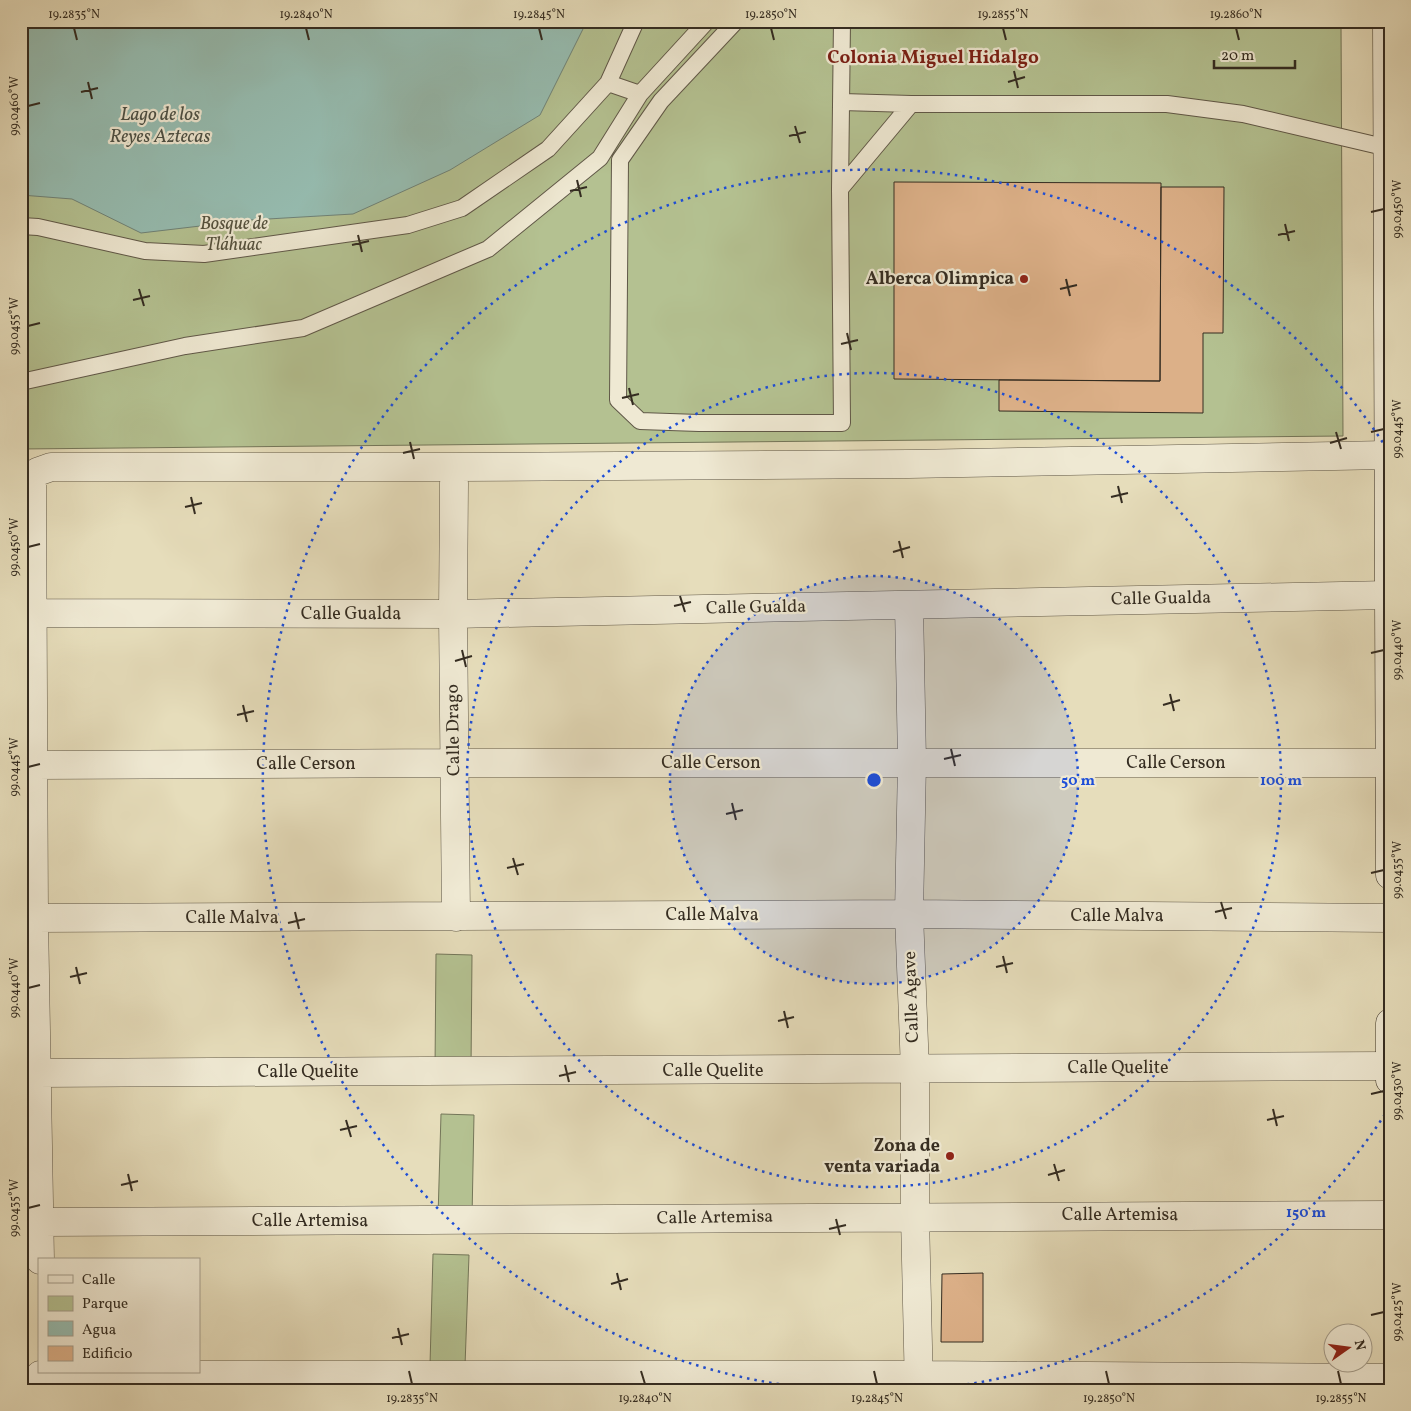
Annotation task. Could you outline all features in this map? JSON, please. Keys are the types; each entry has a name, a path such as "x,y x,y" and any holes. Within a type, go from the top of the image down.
{"street":[{"path":"1386,21 1390,875"},
{"path":"40,1258 34,918 32,480 37,472 51,467 909,464 1387,455"},
{"name":"Calle Drago","path":"454,483 453,614 456,917"},
{"name":"Calle Gualda","path":"33,613 453,614 1389,594"},
{"name":"Calle Agave","path":"909,605 912,762 909,914 915,1070 915,1216 919,1382"},
{"name":"Calle Cerson","path":"34,765 912,762 1388,763"},
{"name":"Calle Malva","path":"34,918 909,914 1390,918"},
{"path":"1390,1023 1390,1080"},
{"name":"Calle Quelite","path":"37,1073 915,1070 1390,1066"},
{"name":"Calle Artemisa","path":"40,1222 1390,1215"},
{"path":"40,1379 919,1382 1390,1378"}],"lane":[{"path":"21,226 38,226 145,251 204,254 408,226 462,208 548,149 608,82 636,21"},
{"path":"21,382 185,346 303,328 488,249 600,158 640,94 707,21"},
{"path":"736,21 662,100 620,160 618,400 640,421 842,423 840,189 842,21"},
{"path":"608,82 640,94"},
{"path":"842,102 911,104 1167,104 1243,114 1388,148"},
{"path":"840,189 911,104"}],"green space":[{"name":"Bosque de Tláhuac","path":"21,21 1341,21 1343,436 21,449"},
{"path":"436,954 472,955 471,1070 435,1069"},
{"path":"441,1114 474,1115 472,1218 438,1217"},
{"path":"433,1254 469,1255 465,1366 430,1365"}],"water":[{"name":"Lago de los Reyes Aztecas","path":"21,21 587,21 540,115 450,170 353,214 251,220 141,233 72,199 21,195"}],"building":[{"path":"894,182 1161,183 1160,381 894,379"},
{"path":"1161,187 1224,187 1223,333 1203,333 1203,413 999,411 999,380 1160,381"},
{"path":"983,1273 983,1342 941,1342 942,1274"}],"place":[{"name":"Alberca Olimpica","path":"1024,279"},
{"name":"Zona de venta variada","path":"950,1156"}],"district":[{"name":"Colonia Miguel Hidalgo","path":"933,58"}]}
